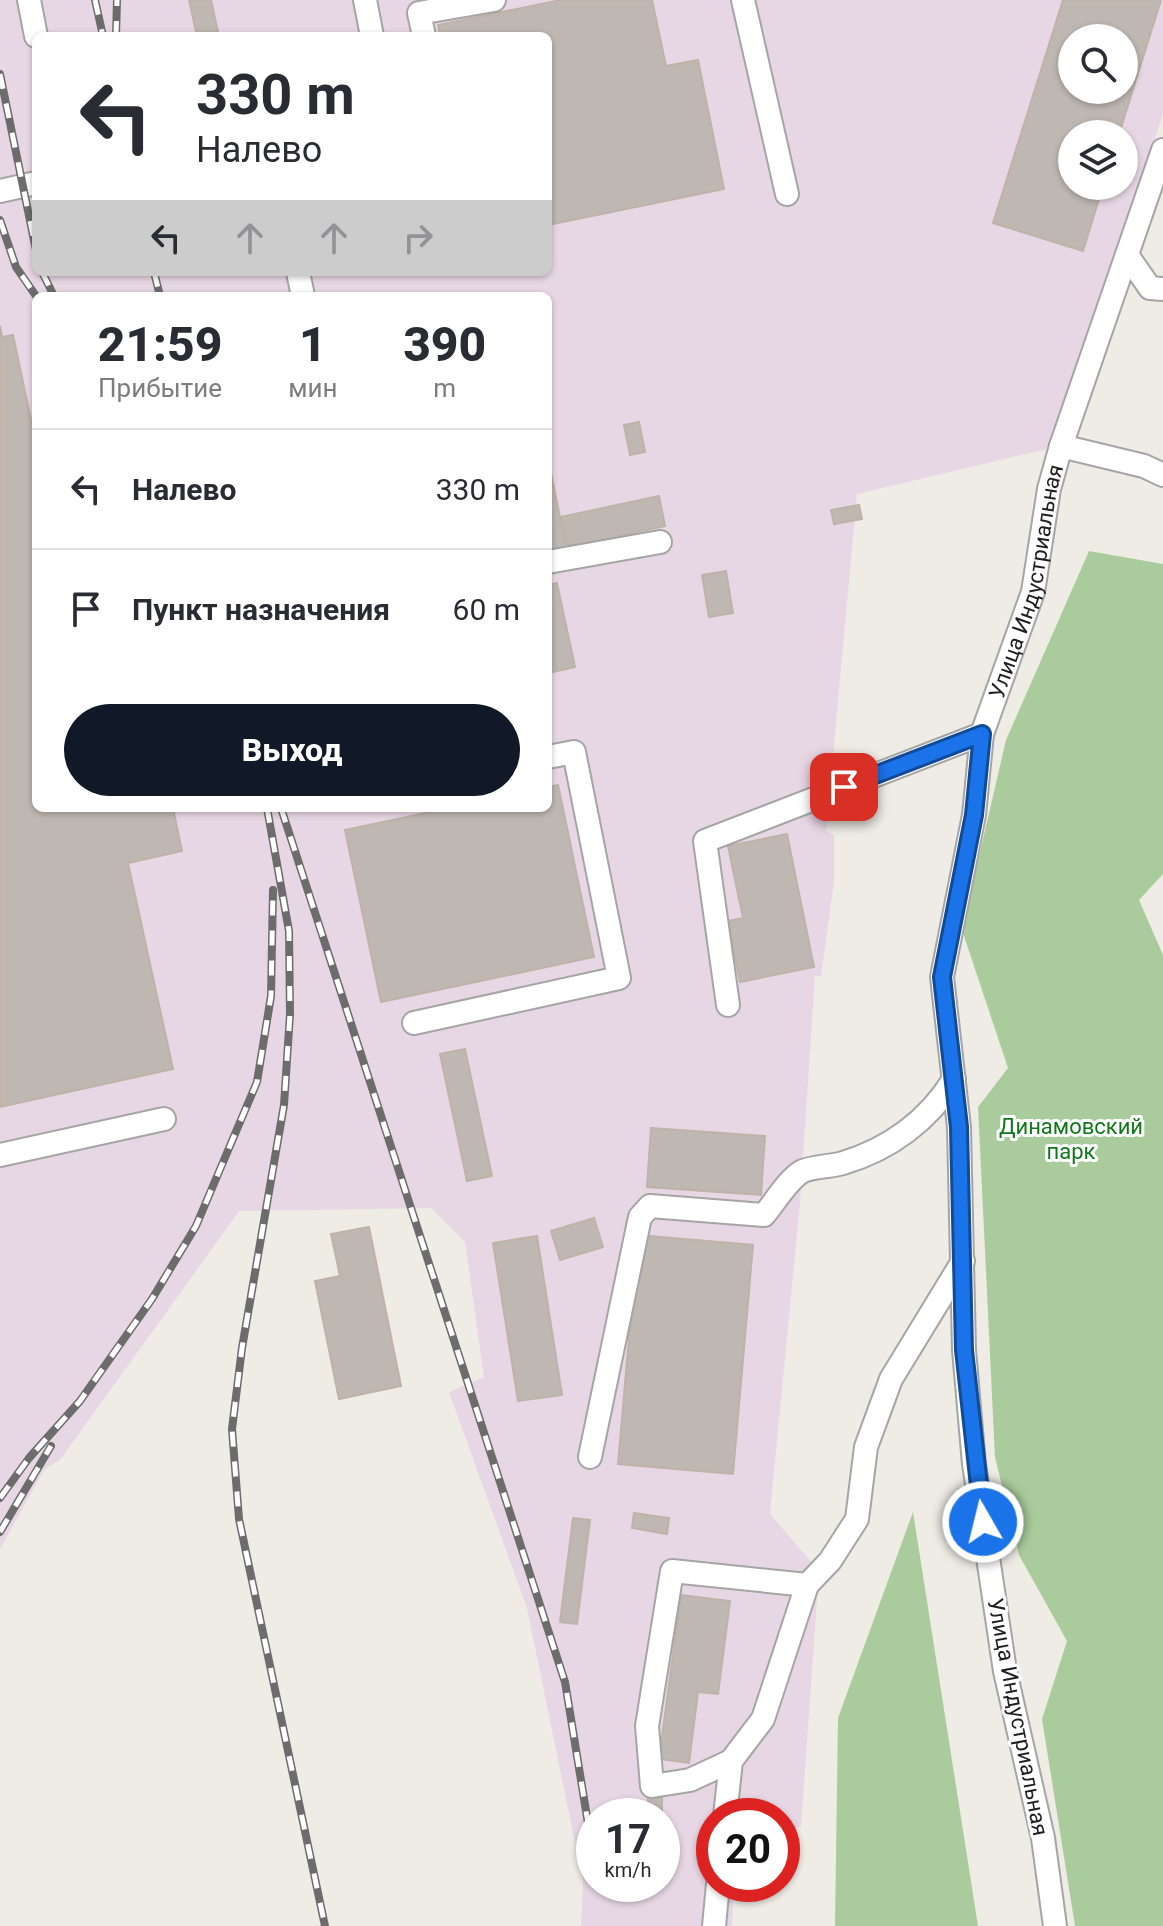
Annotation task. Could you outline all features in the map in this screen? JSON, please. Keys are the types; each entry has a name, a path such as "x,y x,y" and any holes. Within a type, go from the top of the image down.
{"lane":[{"path":"29,0 35,32"},
{"path":"365,0 371,32"},
{"path":"423,32 419,13 494,0"},
{"path":"743,0 787,194"},
{"name":"Улица Индустриальная","path":"1055,1926 1043,1838 1005,1671 974,1464 964,1350 964,1260 954,1079 942,977 974,815 982,734 1033,592 1049,489 1061,446 1163,150"},
{"path":"0,191 32,184"},
{"path":"1127,255 1150,288 1163,289"},
{"path":"1061,446 1144,466 1163,475"},
{"path":"552,561 660,542"},
{"path":"728,1005 705,841 982,734"},
{"path":"414,1023 619,978 574,752 552,756"},
{"path":"590,1457 640,1217 650,1206 764,1215 802,1171 843,1163 878,1149 919,1123 937,1106 954,1079"},
{"path":"0,1155 164,1119"},
{"path":"807,1585 672,1571 647,1726 652,1786 690,1780 731,1761 763,1719 807,1585 830,1561 857,1519 866,1447 891,1379 964,1260"},
{"path":"727,1798 731,1761"},
{"path":"714,1926 716,1902"}],"shaded area":[{"path":"0,0 1163,0 1163,114 1138,186 1138,120 1058,120 1058,200 1133,200 1047,449 857,494 826,831 834,835 834,882 821,976 815,976 800,1202 770,1514 819,1571 801,1827 800,1798 696,1798 696,1902 733,1902 732,1926 581,1926 582,1902 680,1902 680,1798 576,1798 576,1848 527,1608 449,1392 484,1377 465,1242 431,1208 239,1211 60,1460 44,1470 0,1549"}],"green space":[{"name":"Динамовский парк","path":"1089,551 1163,564 1163,874 1139,900 1163,955 1163,1926 1075,1926 1042,1719 1067,1641 1019,1555 995,1457 978,1107 1008,1068 962,930 1006,740"},
{"path":"913,1512 978,1926 835,1926 838,1718"}],"building":[{"path":"189,0 211,0 218,32 196,32"},
{"path":"561,0 652,0 666,66 698,60 724,189 552,224 552,32 439,32 438,25"},
{"path":"1063,0 1161,0 1138,73 1138,24 1058,24 1058,104 1128,104 1123,120 1058,120 1058,200 1099,200 1083,251 993,223"},
{"path":"0,326 2,337 13,335 32,424 32,812 174,812 182,851 128,863 173,1069 0,1107"},
{"path":"639,422 645,452 630,455 624,425"},
{"path":"552,478 566,547 552,549"},
{"path":"659,496 665,526 568,547 561,517"},
{"path":"859,505 862,519 834,524 831,510"},
{"path":"726,571 733,613 709,617 702,575"},
{"path":"557,583 575,667 552,672 552,584"},
{"path":"558,785 594,957 381,1002 345,830 430,812 552,812 552,786"},
{"path":"787,834 814,967 740,982 728,921 743,918 728,846"},
{"path":"465,1049 492,1176 467,1181 440,1054"},
{"path":"651,1128 765,1136 761,1195 647,1187"},
{"path":"594,1218 603,1247 560,1260 551,1231"},
{"path":"369,1227 401,1386 339,1399 315,1281 340,1276 331,1234"},
{"path":"638,1235 753,1245 733,1474 618,1464"},
{"path":"537,1236 562,1395 518,1401 493,1243"},
{"path":"634,1513 669,1518 667,1534 632,1528"},
{"path":"573,1518 590,1520 577,1624 560,1622"},
{"path":"681,1595 730,1601 718,1694 698,1692 689,1763 659,1759"}],"railway":[{"path":"95,0 102,32"},
{"path":"116,32 117,0"},
{"path":"0,74 32,230"},
{"path":"0,220 16,267 33,292"},
{"path":"44,276 52,292"},
{"path":"155,276 159,292"},
{"path":"268,812 289,931 290,1014 284,1105 242,1348 232,1429 239,1519 325,1926"},
{"path":"282,812 565,1682 584,1798"},
{"path":"0,1498 29,1458 80,1401 152,1299 196,1226 257,1082 271,996 273,890"},
{"path":"0,1532 51,1446"}],"route":[{"path":"844,787 982,734 974,815 942,977 959,1127 964,1350 974,1464 983,1522"}]}
